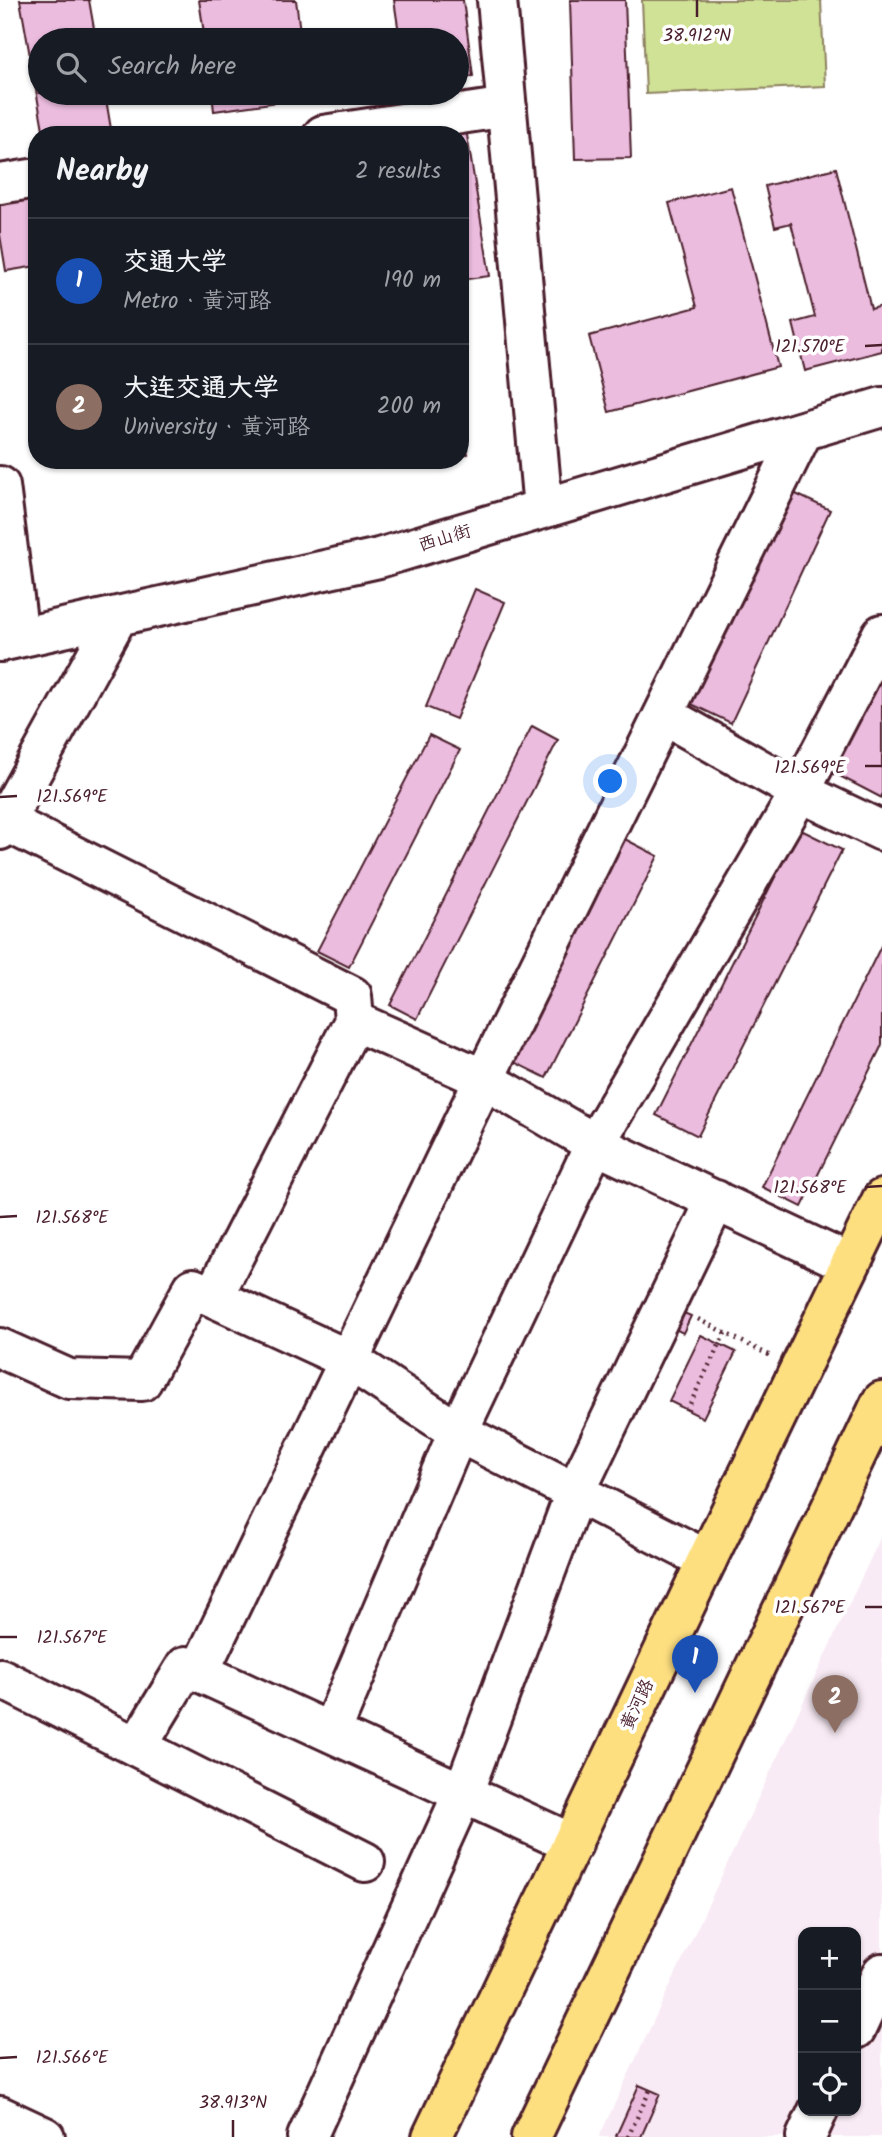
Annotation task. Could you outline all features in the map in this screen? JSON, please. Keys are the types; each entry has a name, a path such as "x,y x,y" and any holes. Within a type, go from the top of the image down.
{"main road":[{"name":"黄河路","path":"432,2137 882,1199"},
{"path":"531,2137 882,1401"}],"street":[{"path":"497,0 543,509"},
{"path":"382,126 507,107"},
{"path":"0,184 28,179"},
{"name":"西山街","path":"10,640 379,558 882,407"},
{"path":"199,1672 484,1079 803,431"},
{"path":"0,486 10,640"},
{"path":"118,616 2,825 352,996 354,1021 213,1297"},
{"path":"331,1732 458,1432 595,1144 800,792 882,634"},
{"path":"664,715 800,792 882,831"},
{"path":"354,1021 484,1079 595,1144 850,1264"},
{"path":"307,2137 463,1793 575,1493 716,1200"},
{"path":"0,1348 69,1378 142,1381 193,1289 349,1360 458,1432 707,1560"},
{"path":"137,1747 186,1666 573,1843"},
{"path":"0,1678 365,1862"},
{"path":"861,2018 882,1973"},
{"path":"0,2116 45,2137"},
{"path":"806,2137 816,2116"}],"path":[{"path":"687,1410 719,1344"},
{"path":"628,2137 650,2090"}],"shaded area":[{"path":"882,1534 882,2137 599,2137"}],"green space":[{"path":"642,0 821,0 825,86 646,94"}],"building":[{"path":"20,0 89,0 94,28 28,28 28,45"},
{"path":"199,0 296,0 300,28 203,28"},
{"path":"394,0 463,0 467,28 398,28"},
{"path":"570,0 625,0 631,158 575,159"},
{"path":"469,46 473,76 469,77"},
{"path":"39,105 107,105 110,126 42,126"},
{"path":"213,105 257,105 214,111"},
{"path":"469,147 490,276 469,279"},
{"path":"836,168 871,309 882,306 882,351 805,371 793,323 815,317 791,223 775,227 765,186"},
{"path":"731,187 778,367 609,412 589,336 697,307 669,203"},
{"path":"28,192 28,267 6,271 0,235 0,197"},
{"path":"783,488 830,510 731,723 685,701"},
{"path":"475,589 505,602 456,719 426,707"},
{"path":"882,664 882,798 828,770"},
{"path":"532,726 558,740 417,1019 390,1005"},
{"path":"429,735 460,750 349,967 317,951"},
{"path":"799,829 842,850 698,1136 656,1115"},
{"path":"611,832 658,856 546,1078 498,1054"},
{"path":"882,944 882,1045 802,1207 762,1187"},
{"path":"672,1308 691,1316 683,1333 665,1324"},
{"path":"701,1335 736,1352 703,1418 669,1401"},
{"path":"639,2085 660,2094 641,2137 618,2137 616,2136"}],"place":[{"name":"交通大学","path":"695,1693"},
{"name":"大连交通大学","path":"835,1733"}]}
